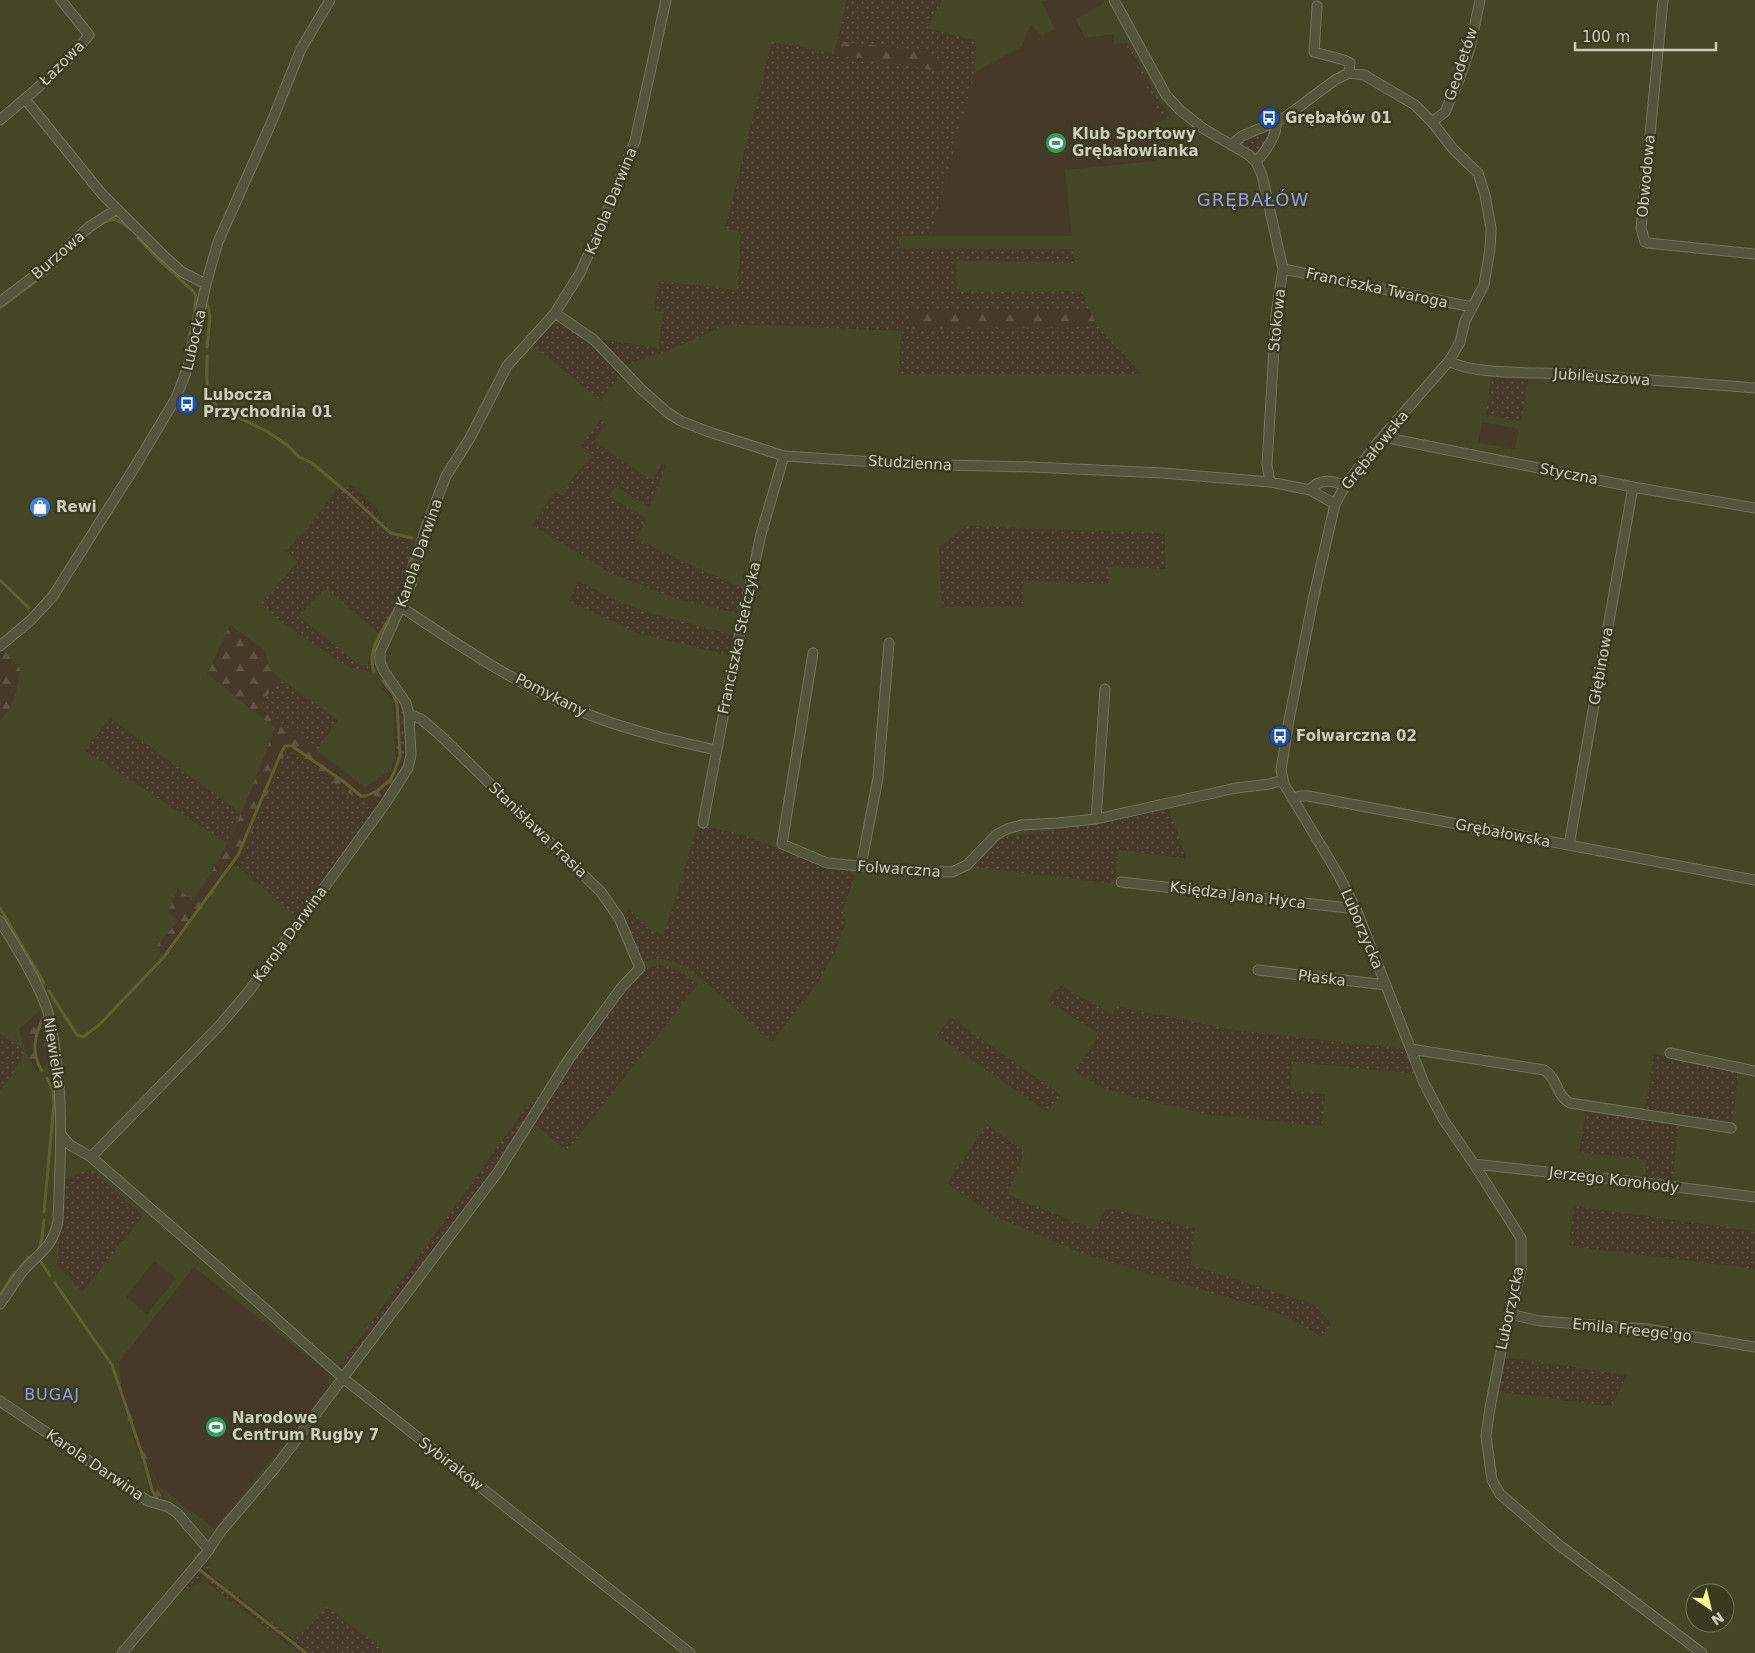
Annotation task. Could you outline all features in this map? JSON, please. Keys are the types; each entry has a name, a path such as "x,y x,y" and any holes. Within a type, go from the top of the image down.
{"street":[{"name":"Łazowa","path":"0,120 70,58 89,35 61,0"},
{"name":"Lubocka","path":"0,646 35,616 54,596 170,409 188,367 206,284 218,242 272,120 300,49 330,0"},
{"name":"Karola Darwina","path":"91,1157 220,1025 249,991 385,804 408,768 410,755 406,703 384,671 380,662 380,652 411,584 426,527 446,476 470,438 507,366 555,313 580,273 635,141 666,0"},
{"path":"1114,0 1166,95 1196,123 1249,155 1256,162 1276,131 1276,122"},
{"name":"Geodetów","path":"1432,122 1445,112 1459,80 1470,48 1480,0"},
{"name":"Obwodowa","path":"1663,0 1641,228 1642,237 1644,242 1648,243 1755,254"},
{"path":"1231,144 1242,136 1276,122 1295,111 1335,80 1349,73 1350,63 1314,52 1317,6"},
{"name":"Grębałowska","path":"1282,780 1281,770 1289,720 1314,595 1335,504 1345,486 1383,437 1449,362 1460,342 1465,321 1484,285 1490,249 1491,228 1485,195 1478,173 1415,106 1364,75 1349,73"},
{"path":"25,99 102,194 163,256 194,279 206,284"},
{"name":"Stokowa","path":"1256,162 1262,175 1283,269 1276,314 1268,465 1270,482"},
{"name":"Burzowa","path":"0,302 42,270 89,227 117,209"},
{"name":"Franciszka Twaroga","path":"1283,269 1472,308"},
{"name":"Studzienna","path":"555,313 594,340 668,414 709,432 784,456 905,464 1163,473 1270,482 1310,490 1335,504"},
{"name":"Jubileuszowa","path":"1449,362 1461,367 1480,370 1755,388"},
{"name":"Styczna","path":"1383,437 1755,508"},
{"name":"Franciszka Stefczyka","path":"702,823 761,534 784,456"},
{"path":"1310,490 1316,484 1328,481 1337,482 1345,486"},
{"name":"Głębinowa","path":"1569,846 1633,486"},
{"name":"Pomykany","path":"401,606 481,659 567,705 595,717 629,728 716,750"},
{"path":"861,866 878,778 889,643"},
{"name":"Folwarczna","path":"813,653 782,844 820,861 861,866 952,872 967,865 996,835 1008,828 1021,825 1096,819 1236,788 1270,784 1282,780"},
{"path":"1096,819 1105,688"},
{"name":"Stanisława Frasia","path":"343,1378 498,1172 569,1059 621,988 640,968 619,918 601,892 440,735 421,719 408,714"},
{"path":"1282,780 1293,798"},
{"name":"Grębałowska","path":"1293,798 1308,796 1755,880"},
{"name":"Luborzycka","path":"1293,798 1356,909 1424,1083 1443,1120 1474,1164 1521,1238 1521,1270 1509,1314 1492,1395 1486,1436 1493,1483 1506,1499 1559,1545 1702,1653"},
{"name":"Księdza Jana Hyca","path":"1121,882 1356,909"},
{"name":"Niewielka","path":"0,921 19,951 46,1007 50,1020 62,1101 62,1136"},
{"name":"Płaska","path":"1258,970 1386,986"},
{"path":"1411,1050 1544,1070 1552,1078 1562,1096 1570,1103 1731,1128"},
{"path":"1670,1053 1755,1070"},
{"path":"0,1304 23,1272 50,1245 56,1232 62,1136"},
{"name":"Sybiraków","path":"62,1136 70,1145 91,1157 343,1378 690,1653"},
{"name":"Jerzego Korohody","path":"1474,1164 1755,1197"},
{"name":"Emila Freege'go","path":"1509,1314 1540,1320 1647,1329 1755,1347"},
{"path":"122,1653 275,1468 343,1378"},
{"name":"Karola Darwina","path":"0,1401 148,1501 168,1507 177,1513 209,1550"}],"green space":[{"path":"847,0 942,0 928,28 976,41 975,72 931,236 899,236 899,248 1073,249 1075,263 956,261 958,292 1082,291 1090,311 909,311 909,328 1098,327 1142,374 898,374 902,331 730,324 662,353 625,365 599,339 658,348 664,313 654,310 659,281 737,290 741,232 725,228 772,42 937,71 929,52 837,41"},
{"name":"Klub Sportowy Grębałowianka","path":"1047,0 1103,0 1104,3 1076,19 1085,38 1113,34 1114,44 1125,43 1163,120 1155,124 1156,161 1065,170 1072,236 931,236 975,72 1021,47 1031,25 1042,36 1055,29 1042,2"},
{"path":"837,41 929,52 942,62 937,71 834,53"},
{"path":"1127,42 1157,97 1172,117 1163,120 1125,43"},
{"path":"1269,130 1270,134 1257,154 1240,143 1242,142"},
{"path":"909,311 1090,311 1098,327 909,329"},
{"path":"552,324 564,324 582,334 621,375 601,401 534,346"},
{"path":"1491,378 1528,379 1521,421 1486,415"},
{"path":"601,420 607,425 593,441 653,481 662,463 666,466 650,507 615,486 609,496 646,518 636,539 745,590 739,614 674,598 611,573 532,525 554,491 563,496 575,474 592,457 581,445"},
{"path":"1482,422 1519,429 1515,449 1478,443"},
{"path":"350,484 376,508 390,530 413,537 399,606 383,637 326,588 299,616 361,666 368,665 369,656 376,657 376,666 369,672 346,666 279,620 261,603 298,562 286,550 308,528 338,487 344,492"},
{"path":"966,526 1165,533 1165,569 1108,567 1109,584 1023,581 1024,607 942,607 939,547"},
{"path":"578,581 624,604 653,614 734,635 729,655 640,634 569,601"},
{"path":"230,625 264,650 272,672 279,678 260,707 365,787 391,770 395,757 405,761 374,811 287,749 242,854 166,958 156,947 178,921 168,912 178,889 193,901 206,881 239,818 275,728 207,674"},
{"path":"4,650 20,669 14,697 9,709 0,721 0,653"},
{"path":"279,678 338,720 316,751 260,707"},
{"path":"386,679 407,713 401,723 411,732 411,750 405,761 395,757 393,700 380,688"},
{"path":"110,718 240,812 227,843 85,751"},
{"path":"287,749 374,811 299,918 234,864 242,854"},
{"path":"1168,807 1187,859 1118,850 1115,884 973,867 1002,837 1099,824"},
{"path":"705,826 740,834 827,867 849,871 854,877 841,918 847,920 835,952 818,982 772,1042 701,978 683,966 668,960 656,959 643,962 624,922 623,916 629,908 654,934 657,931 663,935 696,829"},
{"path":"661,965 677,969 698,984 567,1151 533,1123 580,1048 612,1006 647,968"},
{"path":"1060,985 1112,1014 1116,1006 1235,1030 1406,1049 1416,1074 1293,1062 1290,1090 1325,1094 1322,1126 1211,1115 1140,1099 1100,1087 1075,1071 1099,1034 1048,1001"},
{"path":"39,1011 45,1015 52,1058 38,1073 25,1051 19,1029"},
{"path":"950,1017 1061,1095 1047,1112 937,1036"},
{"path":"0,1033 25,1051 8,1081 0,1090"},
{"path":"1654,1054 1739,1072 1732,1123 1645,1110"},
{"path":"559,1071 514,1144 352,1361 346,1366 339,1367 520,1116"},
{"path":"1586,1112 1679,1123 1672,1182 1645,1179 1647,1160 1579,1152"},
{"path":"987,1125 1025,1152 1007,1194 1095,1230 1106,1208 1195,1228 1191,1265 1314,1304 1332,1324 1321,1337 1284,1315 1081,1253 994,1216 947,1183"},
{"path":"90,1169 143,1216 82,1292 57,1265 66,1179"},
{"path":"1574,1206 1755,1231 1755,1269 1569,1246"},
{"path":"154,1261 176,1278 147,1314 126,1297"},
{"name":"Narodowe Centrum Rugby 7","path":"194,1267 328,1373 329,1387 215,1529 160,1487 150,1467 121,1383 119,1362"},
{"path":"1505,1357 1627,1375 1611,1407 1496,1391"},
{"path":"116,1383 121,1383 159,1491 164,1497 162,1501 151,1497 141,1457"},
{"path":"208,1557 209,1573 292,1638 308,1627 327,1607 370,1639 385,1653 299,1653 204,1581 176,1594"}],"waterway":[{"path":"0,308 52,269 88,233 104,222 116,220 130,229"},
{"path":"138,238 193,291 196,296 194,318"},
{"path":"207,347 210,317 208,306"},
{"path":"187,348 192,325"},
{"path":"207,356 208,389 216,406 268,432 287,445 299,457 312,463 391,533 412,538"},
{"path":"374,671 372,662 375,645 398,604 405,585 413,551"},
{"path":"0,580 29,608"},
{"path":"49,991 77,1035 83,1037 99,1025 163,958 238,855 285,746 292,746 361,796 377,791 390,780 400,756 397,704 393,694 383,681"},
{"path":"0,908 44,983"},
{"path":"42,1071 36,1058 35,1044 43,1018"},
{"path":"44,1212 54,1103 53,1091 47,1078"},
{"path":"39,1249 44,1220"},
{"path":"20,1267 29,1257"},
{"path":"41,1262 50,1276"},
{"path":"0,1295 14,1273"},
{"path":"55,1283 112,1365 144,1460 152,1490 160,1503"},
{"path":"195,1560 200,1553"},
{"path":"200,1570 306,1653"}],"place":[{"name":"Grębałów 01","path":"1269,118"},
{"name":"Klub Sportowy Grębałowianka","path":"1056,143"},
{"name":"Lubocza Przychodnia 01","path":"187,404"},
{"name":"Rewi","path":"40,507"},
{"name":"Folwarczna 02","path":"1280,736"},
{"name":"Narodowe Centrum Rugby 7","path":"216,1427"}],"district":[{"name":"GRĘBAŁÓW","path":"1253,200"},
{"name":"BUGAJ","path":"52,1394"}]}
